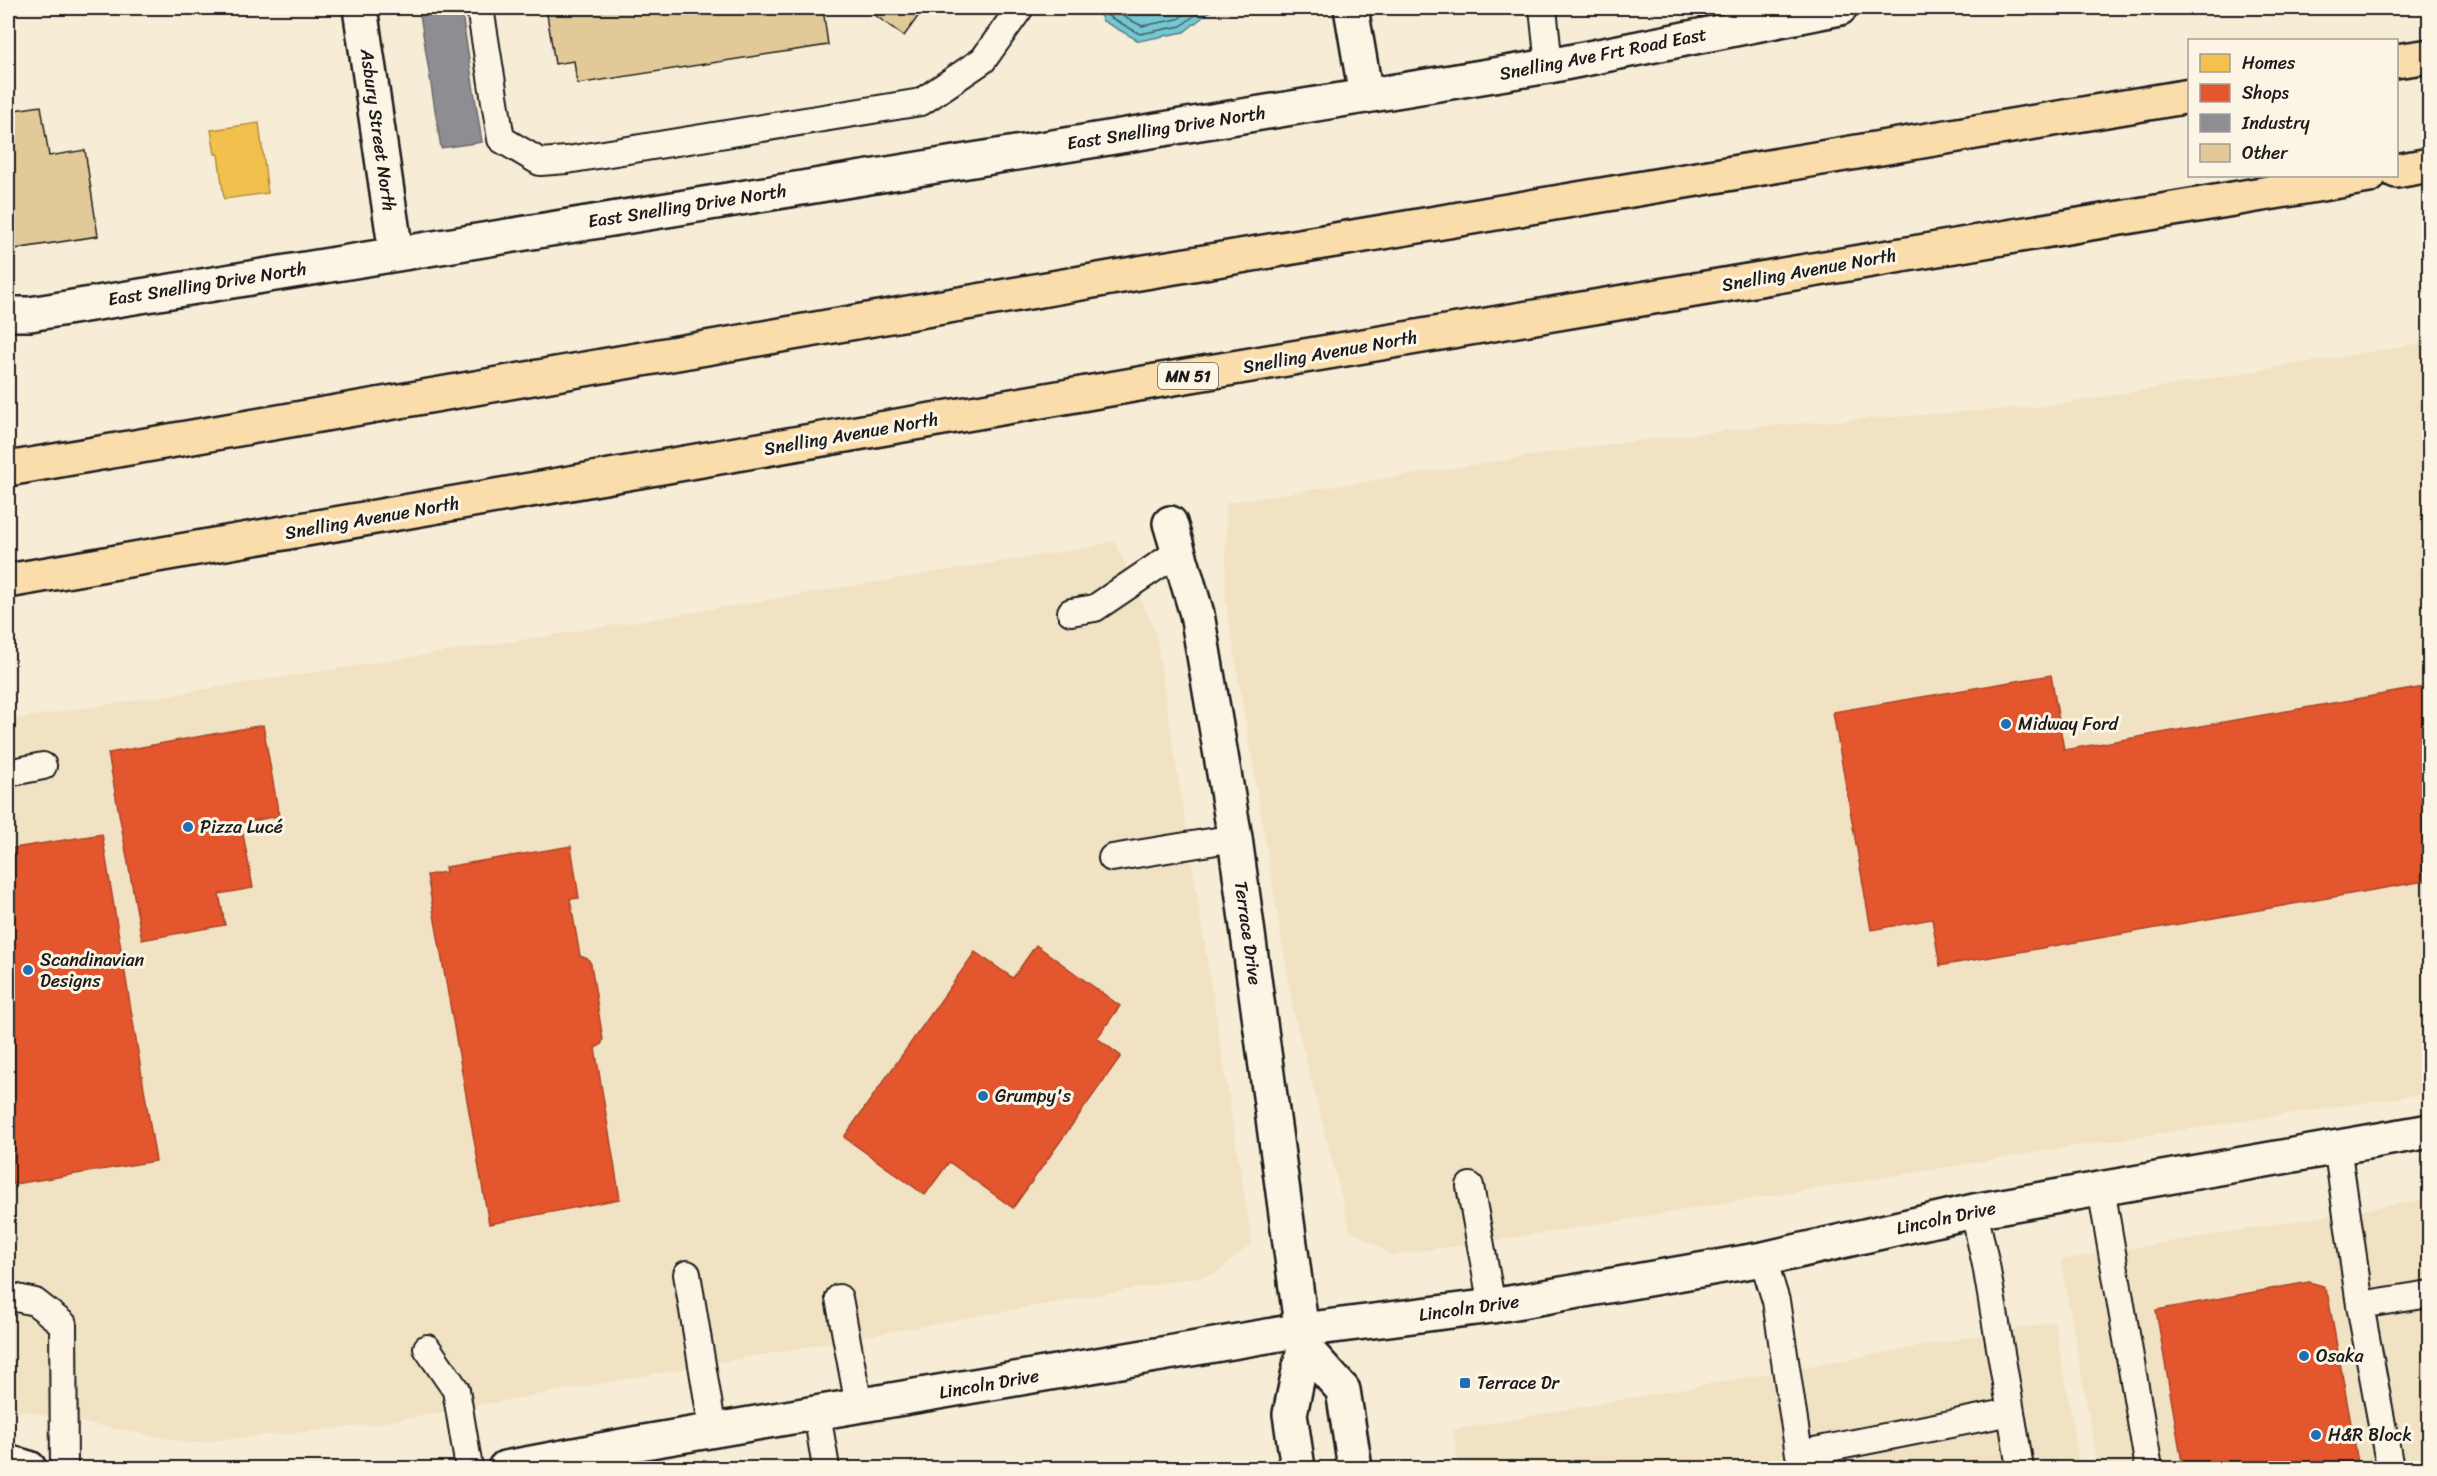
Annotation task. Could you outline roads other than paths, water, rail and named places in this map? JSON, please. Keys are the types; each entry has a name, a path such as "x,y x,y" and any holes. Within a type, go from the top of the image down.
{"highway":[{"path":"2398,62 2430,56"},
{"path":"8,469 1151,271 2188,96"},
{"path":"2398,171 2430,165"},
{"name":"Snelling Avenue North","path":"8,581 1156,381 2363,177"}],"street":[{"name":"Asbury Street North","path":"360,8 396,253"},
{"path":"1351,8 1366,96"},
{"name":"Snelling Ave Frt Road East","path":"1366,96 1550,66 1840,8"},
{"name":"East Snelling Drive North","path":"8,314 30,314 1366,96"},
{"name":"Terrace Drive","path":"1174,537 1197,614 1235,838 1303,1338 1290,1414 1298,1468"},
{"name":"Lincoln Drive","path":"505,1468 859,1406 1303,1338 1763,1259 1974,1211 2430,1131"},
{"path":"1303,1338 1343,1390 1356,1468"},
{"path":"8,1462 29,1468"}],"lane":[{"path":"480,8 501,139 540,162 567,160 921,102 983,60 1020,8"},
{"path":"1543,8 1550,66"},
{"path":"1071,612 1095,608 1174,537"},
{"path":"8,773 43,766"},
{"path":"1112,858 1235,838"},
{"path":"2337,1146 2360,1305 2390,1468"},
{"path":"1470,1186 1492,1306"},
{"path":"2101,1188 2149,1468"},
{"path":"1974,1211 1986,1265 2020,1468"},
{"path":"1763,1259 1776,1301 1799,1454 2011,1412"},
{"path":"687,1274 713,1431"},
{"path":"2360,1305 2430,1293"},
{"path":"8,1296 35,1302 63,1324 64,1468"},
{"path":"839,1298 859,1406"},
{"path":"427,1348 456,1390 469,1468"},
{"path":"817,1413 826,1468"}],"water":[{"path":"1096,8 1214,8 1184,32 1139,41 1103,21"}],"place":[{"name":"Midway Ford","path":"2006,724"},
{"name":"Pizza Lucé","path":"188,827"},
{"name":"Scandinavian Designs","path":"28,970"},
{"name":"Grumpy's","path":"983,1096"},
{"name":"Osaka","path":"2304,1356"},
{"name":"Terrace Dr","path":"1465,1383"},
{"name":"H&R Block","path":"2316,1435"}]}
